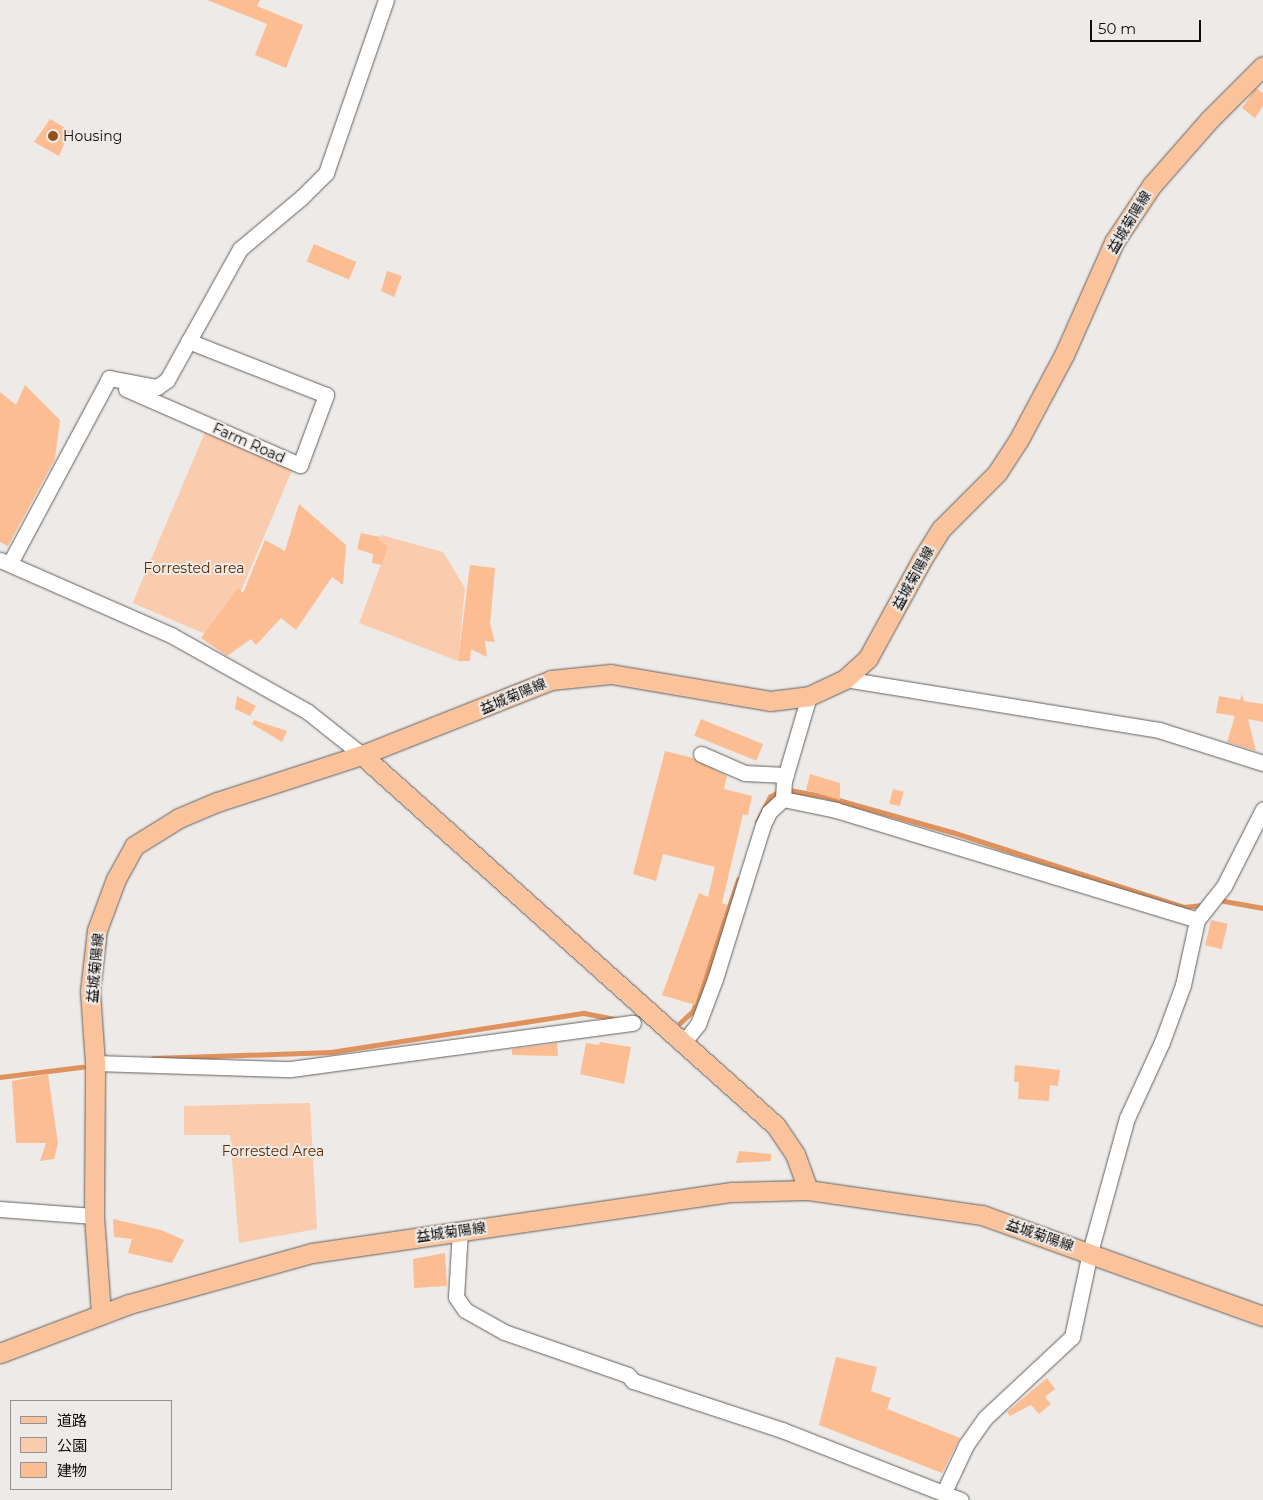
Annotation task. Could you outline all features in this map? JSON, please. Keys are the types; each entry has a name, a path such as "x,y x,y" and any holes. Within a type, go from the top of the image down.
{"main road":[{"name":"益城菊陽線","path":"101,1314 94,1216 95,1063 90,991 97,930 116,879 134,846 179,818 210,805 362,755 551,680 611,674 770,701 809,696 845,679 868,658 920,561 941,530 997,473 1018,441 1064,355 1114,242 1152,185 1210,119 1260,73"},
{"path":"362,755 682,1044 776,1126 795,1154 808,1190"},
{"name":"益城菊陽線","path":"0,1353 101,1314 312,1253 732,1192 808,1190 982,1215 1090,1252 1263,1316"}],"street":[{"path":"362,755 308,712 171,635 5,561 109,378 157,387 167,380 240,249 302,197 326,173 386,0"},
{"name":"Farm Road","path":"102,392 118,388 133,390 300,466 326,395 188,341"},
{"path":"845,679 1159,730 1263,764"},
{"path":"682,1044 698,1024 715,979 763,825 769,812 783,799 786,776 809,696"},
{"path":"701,754 745,773 786,776"},
{"path":"783,799 836,810 1197,920"},
{"path":"944,1492 966,1445 985,1418 1072,1337 1090,1252 1127,1118 1162,1042 1183,985 1197,920 1224,886 1263,809"},
{"path":"95,1063 291,1069 633,1023"},
{"path":"0,1209 94,1216"},
{"path":"460,1230 456,1297 466,1310 504,1332 628,1375 633,1381 782,1430 961,1500"}],"green space":[{"name":"Forrested area","path":"206,430 293,467 220,640 133,603"},
{"path":"381,535 443,552 465,588 458,661 359,623 388,546 379,540"},
{"name":"Forrested Area","path":"310,1103 317,1229 239,1243 230,1135 184,1135 184,1106"}],"building":[{"path":"207,0 260,0 257,6 303,25 286,68 255,55 267,24"},
{"path":"1256,88 1263,93 1263,106 1255,118 1242,108"},
{"name":"Housing","path":"50,119 70,131 59,156 34,142"},
{"path":"314,244 356,262 349,279 307,261"},
{"path":"387,271 402,276 394,297 381,291"},
{"path":"25,385 60,420 55,459 8,546 0,542 0,392 16,405"},
{"path":"299,504 346,545 343,585 332,577 296,630 281,618 256,645 251,639 227,656 201,638 238,588 243,593 265,540 285,551"},
{"path":"361,533 380,537 379,540 388,546 382,565 372,563 373,554 357,549"},
{"path":"470,565 495,568 490,624 495,642 485,641 487,657 471,649 470,661 458,661"},
{"path":"1242,694 1244,701 1263,704 1263,722 1248,719 1256,751 1227,742 1235,716 1216,713 1219,696 1240,700"},
{"path":"237,696 256,706 250,716 235,709"},
{"path":"701,719 763,744 756,761 694,736"},
{"path":"254,720 287,731 282,742 252,724"},
{"path":"665,751 693,758 727,776 724,789 752,796 748,815 743,814 722,903 727,905 695,1005 662,995 699,893 708,897 715,867 663,854 656,881 633,874"},
{"path":"810,774 840,783 840,800 806,790"},
{"path":"893,789 904,792 900,806 889,803"},
{"path":"1211,920 1228,924 1222,949 1205,945"},
{"path":"600,1042 631,1047 624,1084 580,1074 586,1043 599,1045"},
{"path":"557,1043 558,1056 512,1055 512,1049"},
{"path":"1015,1065 1060,1070 1058,1086 1050,1085 1049,1101 1018,1099 1019,1082 1014,1082"},
{"path":"48,1074 58,1144 54,1159 40,1161 46,1143 16,1143 12,1081"},
{"path":"739,1151 771,1154 771,1161 736,1163"},
{"path":"113,1219 161,1230 184,1240 172,1263 128,1253 132,1239 114,1237"},
{"path":"445,1253 447,1286 414,1288 413,1259"},
{"path":"836,1357 877,1367 871,1391 891,1398 887,1409 960,1438 942,1473 819,1425"},
{"path":"1047,1378 1055,1389 1045,1397 1051,1404 1039,1414 1031,1405 1010,1416 1007,1412"}],"waterway":[{"path":"789,790 828,797 952,832 1184,907 1202,905"},
{"path":"757,822 770,797 778,792"},
{"path":"680,1023 693,1011 738,880"},
{"path":"1224,901 1263,908"},
{"path":"153,1058 331,1052 584,1013 615,1019"},
{"path":"0,1077 82,1067"}],"place":[{"name":"Housing","path":"53,136"}]}
